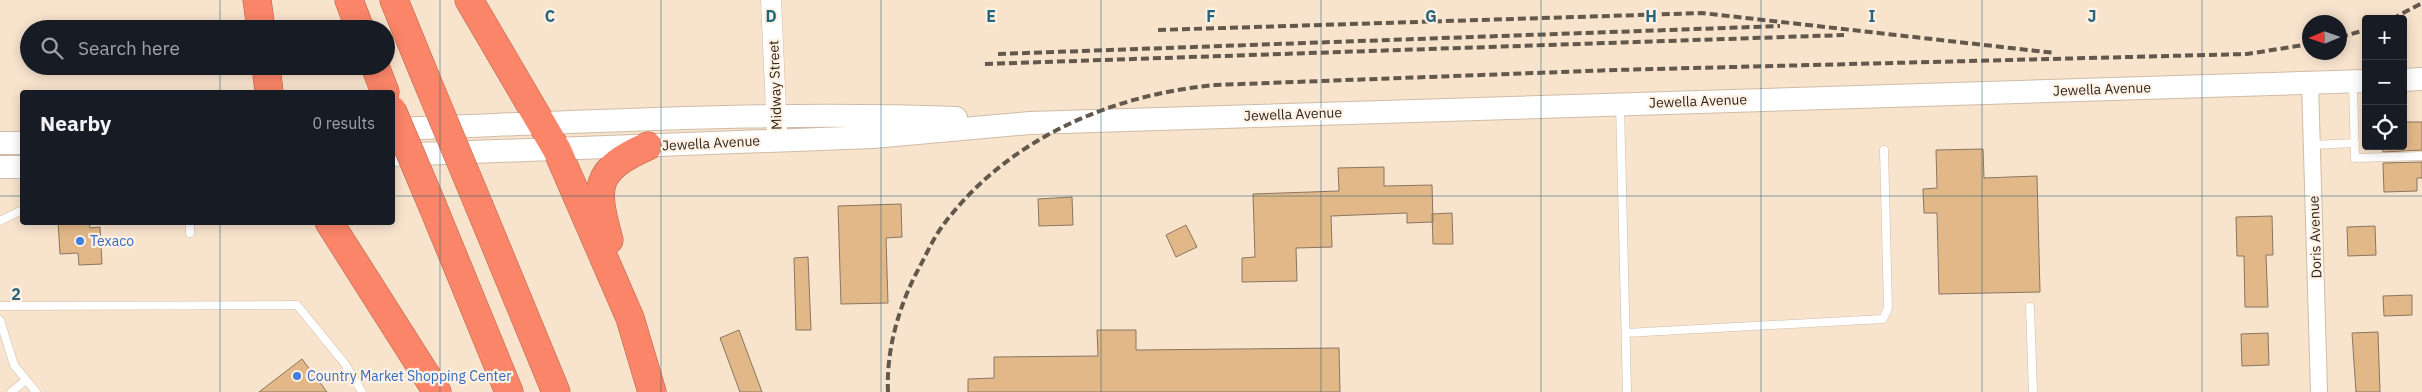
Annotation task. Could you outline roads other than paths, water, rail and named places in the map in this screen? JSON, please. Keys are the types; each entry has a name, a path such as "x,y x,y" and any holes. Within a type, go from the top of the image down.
{"highway":[{"path":"257,0 260,20"},
{"path":"349,0 357,20"},
{"path":"394,0 556,392"},
{"path":"469,0 557,150 630,318"},
{"path":"267,75 269,90"},
{"path":"395,117 509,392"},
{"path":"648,146 617,162 610,169 600,188 607,233 652,392"},
{"path":"331,225 437,392"}],"main road":[{"path":"2407,80 2422,79"},
{"name":"Jewella Avenue","path":"395,155 873,137 1030,123 2359,81"},
{"name":"Jewella Avenue","path":"395,129 776,117 901,116 1030,123"},
{"path":"0,144 20,142"},
{"path":"0,167 20,167"}],"street":[{"name":"Midway Street","path":"771,0 777,140"},
{"name":"Doris Avenue","path":"2310,83 2319,392"}],"lane":[{"path":"2359,81 2355,142 2356,158 2422,156"},
{"path":"1620,103 1627,392"},
{"path":"2312,145 2355,142"},
{"path":"1626,333 1872,322 1883,319 1888,308 1884,150"},
{"path":"0,221 20,211"},
{"path":"190,225 190,233"},
{"path":"0,306 297,305 345,364 362,392"},
{"path":"2030,306 2033,392"},
{"path":"0,320 14,365 36,392"},
{"path":"11,392 26,380"}],"railway":[{"path":"2400,15 2422,3"},
{"path":"1158,30 1702,13 2055,53"},
{"path":"998,54 1780,26"},
{"path":"2347,35 2362,31"},
{"path":"985,64 1844,35"},
{"path":"888,392 889,360 895,328 905,297 941,228 967,197 996,170 1028,147 1062,127 1099,111 1136,99 1175,90 1215,85 1615,70 2247,54 2302,45"}],"place":[{"name":"Texaco","path":"80,241"},
{"name":"Country Market Shopping Center","path":"297,376"}]}
